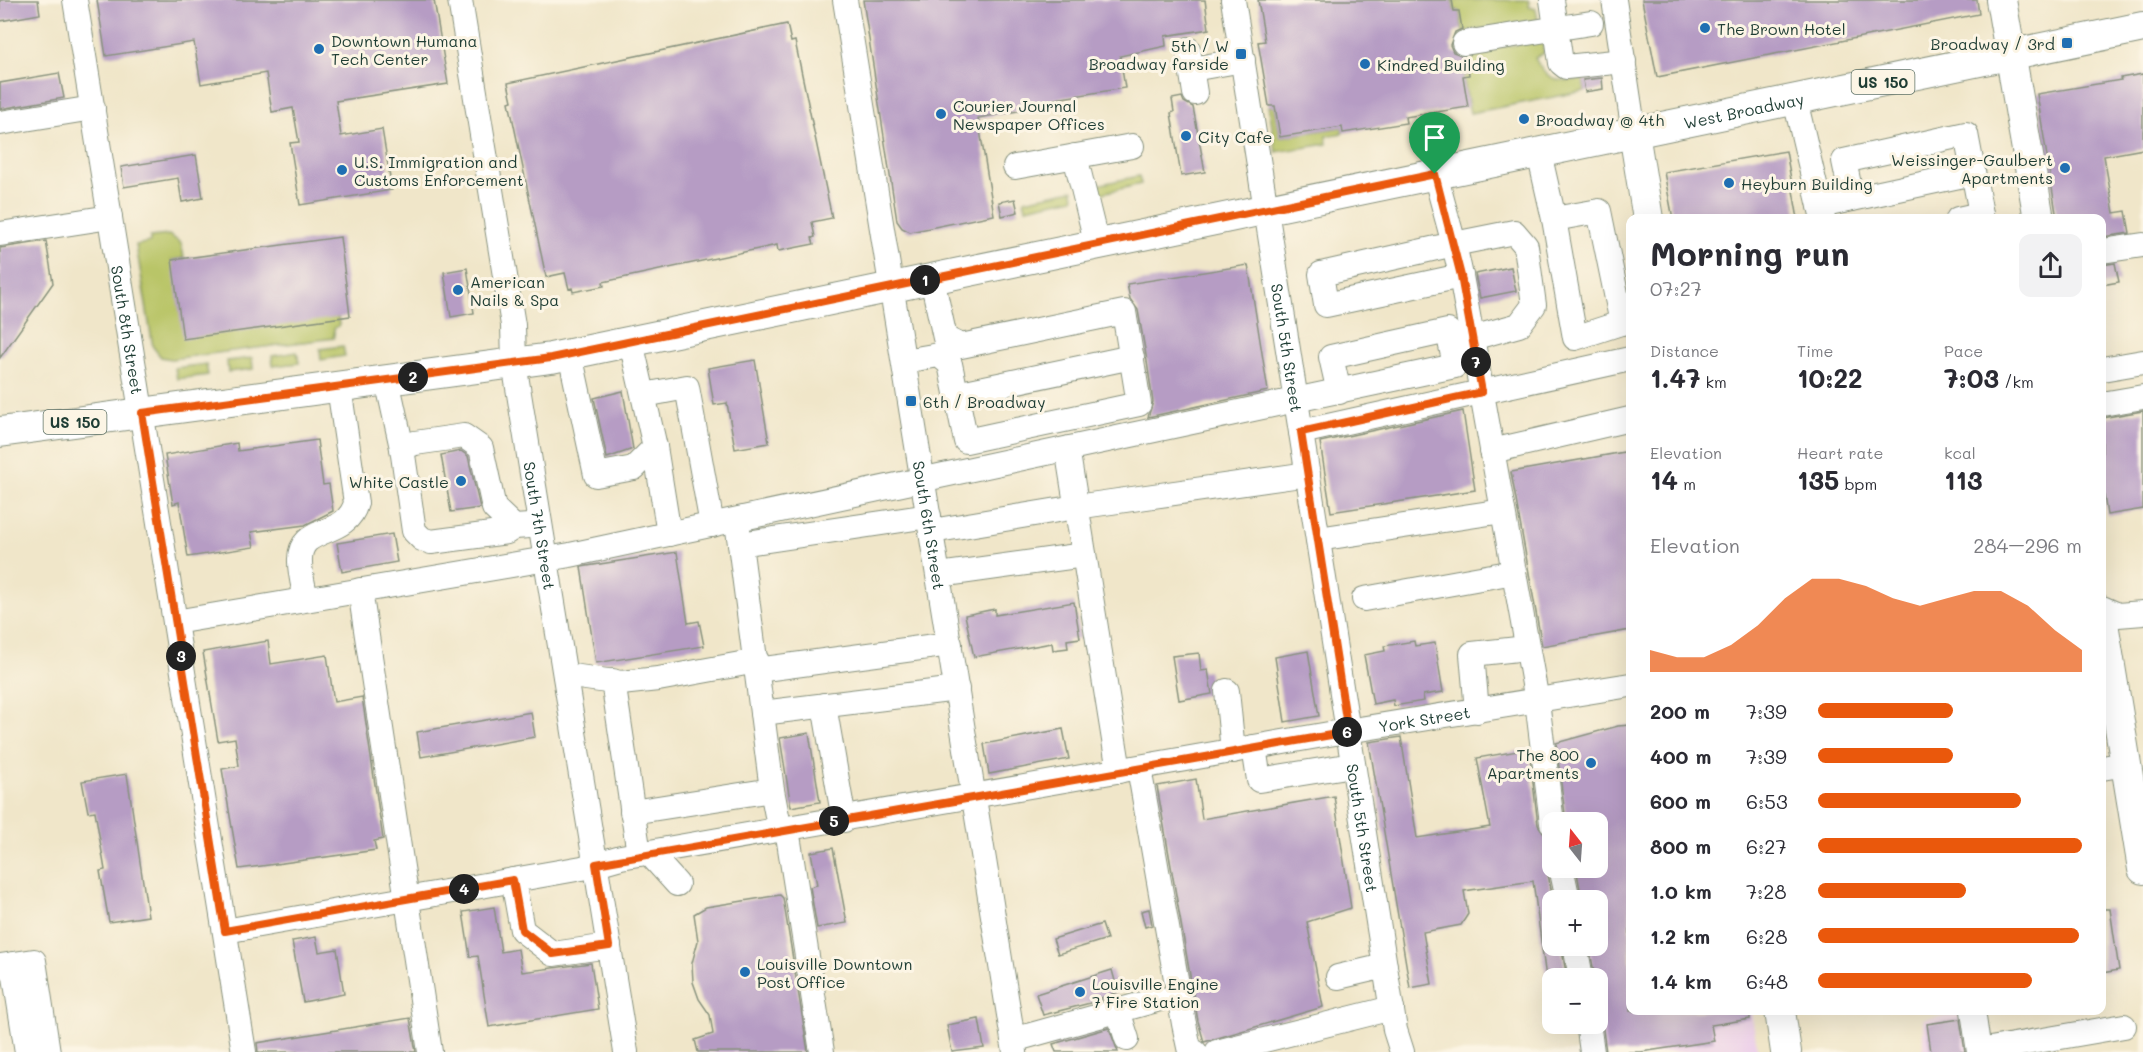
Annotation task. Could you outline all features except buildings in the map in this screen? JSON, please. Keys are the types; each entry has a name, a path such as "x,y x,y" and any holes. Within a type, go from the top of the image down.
{"main road":[{"path":"2001,0 2037,214"},
{"name":"West Broadway","path":"0,432 570,354 2143,27"},
{"path":"1634,133 1647,214"},
{"path":"2106,671 2114,766 2140,828 2143,869"},
{"path":"1781,1015 1786,1052"}],"street":[{"name":"South 8th Street","path":"75,0 244,1052"},
{"name":"South 7th Street","path":"460,0 513,325 514,363 626,1052"},
{"name":"South 6th Street","path":"846,0 1014,1046"},
{"name":"South 5th Street","path":"1233,0 1385,966 1402,1052"},
{"path":"1552,0 1559,58 1566,67 1624,61"},
{"path":"1614,0 1634,133"},
{"path":"1464,43 1591,23"},
{"path":"1195,93 1190,59 1243,60"},
{"path":"1795,100 1821,212 1852,199 1973,173"},
{"path":"0,123 93,108"},
{"path":"1852,199 1844,160 1966,134 1973,173 1974,214"},
{"path":"1015,167 1132,146"},
{"path":"1539,153 1554,219 1575,338 1626,322 1599,211 1554,219"},
{"path":"1075,156 1097,244"},
{"path":"1435,174 1461,276 1537,701 1551,812"},
{"path":"0,234 110,217"},
{"path":"1461,276 1326,305 1321,274 1514,232 1526,246 1534,305 1519,325 1472,338"},
{"path":"2106,250 2143,245"},
{"path":"904,361 949,351 1124,312 1140,404 966,441 949,351 933,279"},
{"path":"175,622 546,559 1339,392 1455,366 1448,331 1331,357 1339,392"},
{"path":"631,342 655,447 669,534"},
{"path":"570,354 596,475 634,468 655,447"},
{"path":"957,394 1132,357"},
{"path":"1301,432 1626,360"},
{"path":"2106,368 2143,363"},
{"path":"387,380 402,448 414,531 422,539 431,542 507,532 514,527 541,526"},
{"path":"306,600 299,562 301,548 309,538 339,527 353,516 356,504 339,387"},
{"path":"644,395 687,387 712,525"},
{"path":"2106,403 2143,397"},
{"path":"1492,451 1626,420"},
{"path":"402,448 415,443 464,436 481,448 495,508 514,527"},
{"path":"1070,447 1068,454 1084,555 1190,1052 1196,1052"},
{"path":"740,544 1076,507 1308,474"},
{"path":"486,533 495,508"},
{"path":"1318,539 1503,511"},
{"path":"736,520 772,790 784,830 822,1052"},
{"path":"939,574 1084,555"},
{"path":"1364,598 1514,572"},
{"path":"360,590 430,1052"},
{"path":"2106,610 2118,615 2143,612"},
{"path":"565,675 613,681 658,679 757,665 950,644"},
{"path":"1477,711 1472,654 1527,648"},
{"path":"613,681 632,812 644,853 677,884"},
{"name":"York Street","path":"225,931 513,880 644,853 1626,686"},
{"path":"762,713 957,689"},
{"path":"1227,692 1244,749 1259,780 1353,765"},
{"path":"824,705 844,820"},
{"path":"632,812 772,790"},
{"path":"513,880 522,930 553,954 609,946"},
{"path":"16,964 27,1052"},
{"path":"16,964 48,1052"},
{"path":"1338,977 1385,966"},
{"path":"1014,1046 1101,1013 1118,1011 1160,999"},
{"path":"1217,1052 1392,1008"},
{"path":"1118,1011 1127,1039"},
{"path":"1974,1015 1979,1052 2124,1026"},
{"path":"1590,1034 1592,1052"}],"shaded area":[{"path":"1626,922 1626,1015 1752,1015 1758,1052 1596,1052 1596,1034 1608,1034 1608,968 1583,968 1582,956 1608,956 1608,925"},
{"path":"1965,1015 1972,1052 1923,1052 1923,1019"}],"green space":[{"path":"1452,0 1529,0 1529,7 1536,9 1538,20 1463,32 1459,11 1454,11"},
{"path":"1542,41 1544,53 1535,58 1544,72 1554,79 1567,81 1583,79 1585,91 1470,113 1463,76 1469,74 1466,52"},
{"path":"1269,106 1275,106 1280,137 1342,127 1343,133 1326,136 1327,144 1276,152"},
{"path":"1139,176 1141,184 1094,195 1092,186"},
{"path":"1073,190 1074,198 1026,208 1024,200"},
{"path":"169,235 181,243 184,258 173,260 338,317 339,325 334,329 334,338 171,359 161,357 153,347 136,245 150,242 150,237"},
{"path":"343,346 345,356 321,360 320,349"},
{"path":"297,352 299,363 273,366 272,356"},
{"path":"252,358 253,369 228,372 227,361"},
{"path":"206,364 208,375 177,379 175,368"}],"place":[{"name":"The Brown Hotel","path":"1705,28"},
{"name":"Broadway / 3rd","path":"2067,43"},
{"name":"Downtown Humana Tech Center","path":"319,49"},
{"name":"5th / W Broadway farside","path":"1241,54"},
{"name":"Kindred Building","path":"1365,64"},
{"name":"Courier Journal Newspaper Offices","path":"941,114"},
{"name":"Broadway @ 4th","path":"1524,119"},
{"name":"City Cafe","path":"1186,136"},
{"name":"Weissinger-Gaulbert Apartments","path":"2065,168"},
{"name":"U.S. Immigration and Customs Enforcement","path":"342,170"},
{"name":"Heyburn Building","path":"1729,183"},
{"name":"American Nails & Spa","path":"458,290"},
{"name":"6th / Broadway","path":"911,401"},
{"name":"White Castle","path":"461,481"},
{"name":"The 800 Apartments","path":"1591,763"},
{"name":"Louisville Downtown Post Office","path":"745,972"},
{"name":"Louisville Engine 7 Fire Station","path":"1080,992"}],"route":[{"path":"1435,174 1461,276 1482,392 1301,432 1348,732 621,857 596,864 609,946 553,954 522,930 513,880 225,931 142,413 551,358 1435,174"}]}
